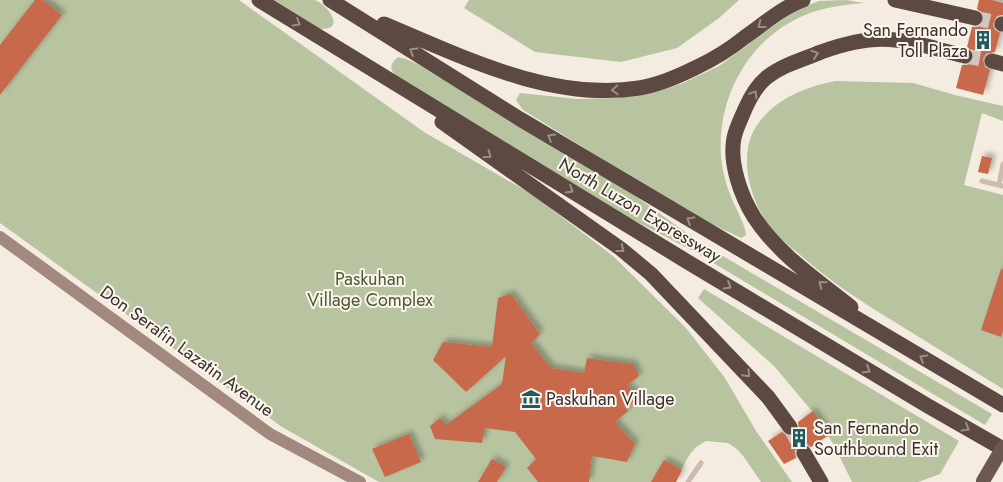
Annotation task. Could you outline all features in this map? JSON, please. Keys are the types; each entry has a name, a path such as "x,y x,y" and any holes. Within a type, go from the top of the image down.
{"highway":[{"name":"North Luzon Expressway","path":"259,0 703,271 928,406 1003,448"},
{"name":"North Luzon Expressway","path":"330,0 520,119 1003,405"},
{"path":"330,0 497,71 521,78 598,90 640,88 676,77 722,53 781,11 802,0"},
{"path":"895,0 975,18"},
{"path":"902,346 800,266 769,236 754,217 741,187 735,167 734,139 752,96 766,78 793,62 836,46 869,41 894,40 965,56"},
{"path":"334,46 629,255 668,290 768,396 790,427"},
{"path":"984,481 1003,448"},
{"path":"804,453 820,482"}],"main road":[{"name":"Don Serafin Lazatin Avenue","path":"0,237 270,434 360,482"}],"lane":[{"path":"982,181 1001,186 1003,164"},
{"path":"688,482 701,463"}],"green space":[{"name":"Paskuhan Village Complex","path":"0,0 239,0 424,132 533,195 613,256 686,328 725,378 756,431 792,482 761,482 737,449 728,443 706,441 696,447 690,454 674,482 379,482 282,427 0,223"},
{"path":"271,0 314,0 319,2 325,6 332,16 332,25 321,29"},
{"path":"469,0 739,0 719,18 677,48 621,62 535,52 464,8"},
{"path":"846,0 864,3 812,12 785,25 768,38 753,54 731,92 721,134 721,156 726,184 745,229 746,235 741,238 689,213 523,110 516,100 520,93 577,99 617,98 656,92 683,83 719,66 795,10 819,1"},
{"path":"398,57 419,65 604,175 699,242 992,414 985,425 695,252 610,208 396,76 391,66"},
{"path":"835,81 913,83 1003,106 1003,121 982,113 964,185 1003,195 1003,389 868,306 832,281 782,240 762,215 752,193 747,169 747,157 752,134 767,113 776,105 798,92"},
{"path":"704,289 959,441 940,474 918,482 852,482 834,445 811,410 775,367 698,298"}],"building":[{"path":"35,0 43,0 62,15 0,95 0,45"},
{"name":"San Fernando Toll Plaza","path":"979,0 992,0 1003,3 1003,15 997,16 993,24 994,29 1000,33 995,52 986,54 983,59 985,67 990,70 983,95 956,88 962,65 968,65 974,59 974,53 967,47 972,27 978,27 984,21 984,15 977,9"},
{"path":"982,156 992,158 988,174 978,172"},
{"path":"1001,269 1003,269 1003,331 1001,337 981,330"},
{"path":"511,294 540,334 531,343 551,368 584,373 587,358 633,364 639,376 627,385 639,398 615,422 635,444 627,462 592,456 589,482 538,482 527,468 536,459 515,432 485,428 482,443 435,439 430,426 440,418 446,425 502,384 506,356 466,392 433,360 443,342 492,347 498,298"},
{"name":"San Fernando Southbound Exit","path":"813,411 829,435 811,447 804,444 799,445 795,453 796,458 784,464 768,441 782,432 787,436 795,435 799,430 798,422"},
{"path":"409,434 421,462 385,477 372,449"},
{"path":"492,459 506,467 497,482 478,482"},
{"path":"664,460 682,470 676,482 651,482"}],"tunnel":[{"path":"975,18 1002,24"},
{"path":"965,56 992,61"},
{"path":"790,427 804,453"}],"place":[{"name":"San Fernando Toll Plaza","path":"983,40"},
{"name":"Paskuhan Village","path":"531,399"},
{"name":"San Fernando Southbound Exit","path":"799,438"}]}
